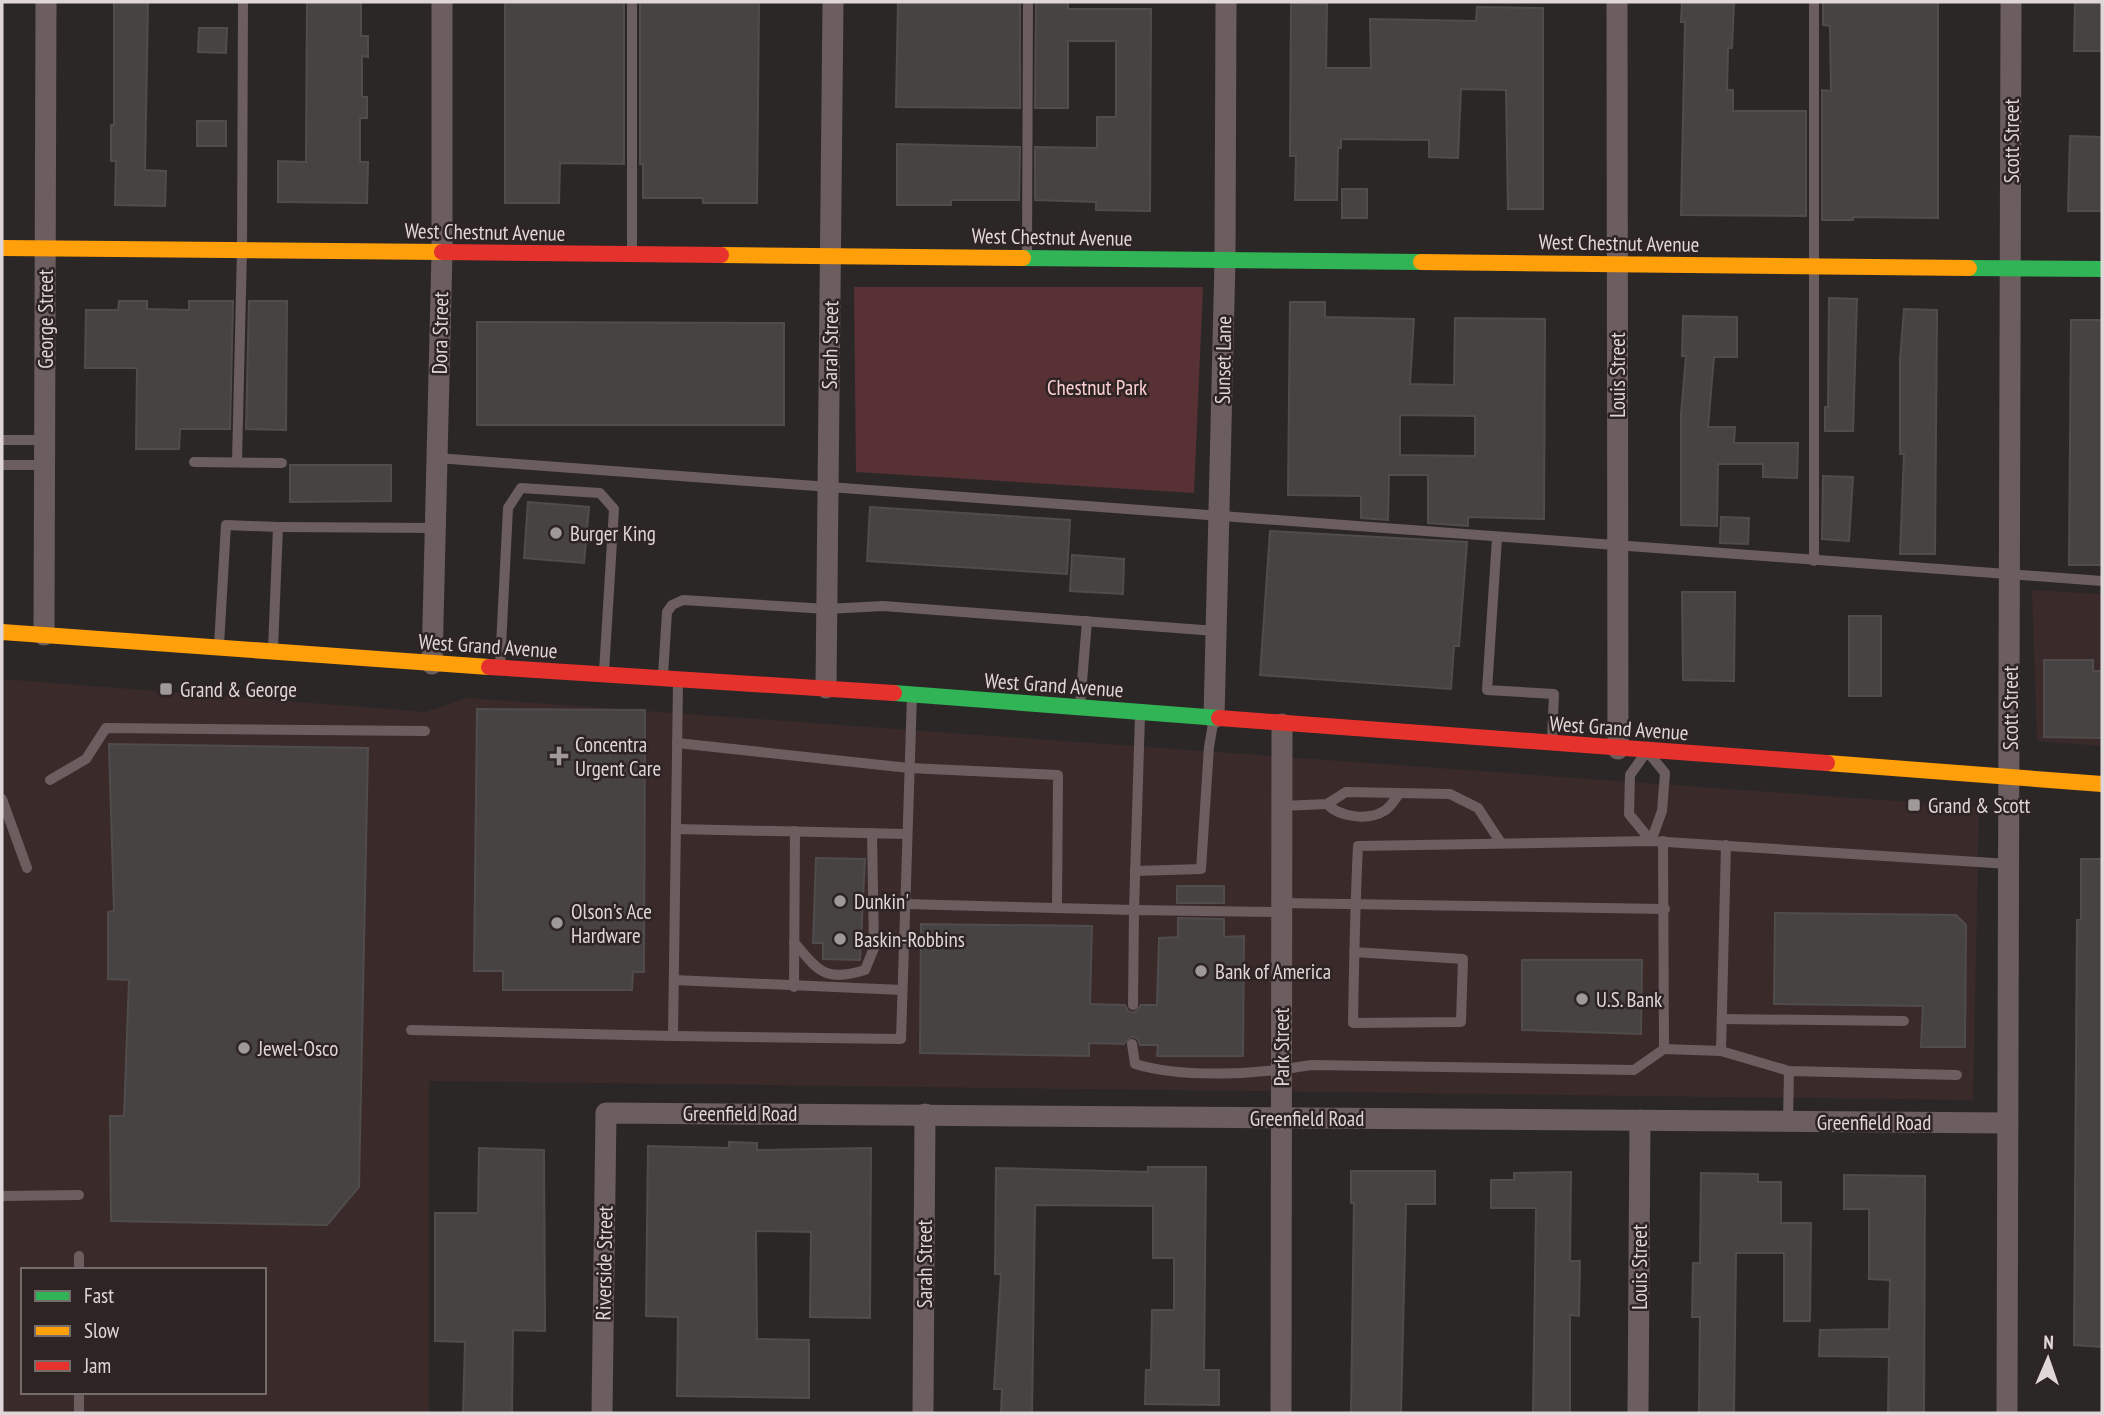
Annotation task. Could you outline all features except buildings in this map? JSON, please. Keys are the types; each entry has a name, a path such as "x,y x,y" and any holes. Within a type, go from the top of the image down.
{"main road":[{"name":"West Chestnut Avenue","path":"2,248 2102,269"},
{"name":"West Grand Avenue","path":"2,632 432,664 826,688 2102,784"}],"street":[{"name":"George Street","path":"44,635 46,2"},
{"name":"Dora Street","path":"432,664 442,253 442,2"},
{"name":"Sarah Street","path":"826,688 833,2"},
{"name":"Sunset Lane","path":"1214,718 1225,260 1226,2"},
{"name":"Louis Street","path":"1617,2 1618,749"},
{"name":"Scott Street","path":"2007,1413 2011,2"},
{"name":"Park Street","path":"1281,1413 1282,724"},
{"name":"Greenfield Road","path":"606,1113 2008,1123"},
{"name":"Riverside Street","path":"602,1413 606,1113"},
{"name":"Sarah Street","path":"923,1413 925,1114"},
{"name":"Louis Street","path":"1639,1413 1640,1120"}],"lane":[{"path":"237,462 242,250 243,2"},
{"path":"632,2 632,254"},
{"path":"1027,258 1028,2"},
{"path":"1814,2 1814,561"},
{"path":"2,440 44,440"},
{"path":"437,458 2102,582"},
{"path":"194,462 282,463"},
{"path":"2,465 44,464"},
{"path":"499,668 508,508 521,488 600,493 614,509 604,675"},
{"path":"219,648 226,525 435,528"},
{"path":"272,652 278,527"},
{"path":"1497,538 1487,690 1555,694 1551,744"},
{"path":"673,1036 677,743 670,679 667,612 672,605 683,600 827,609 883,607 1216,631"},
{"path":"1080,708 1087,621"},
{"path":"411,1030 901,1039 912,695"},
{"path":"1133,1005 1140,713"},
{"path":"1135,871 1201,869 1214,718"},
{"path":"50,780 86,759 106,728 425,731"},
{"path":"677,743 909,768 1058,775 1057,906"},
{"path":"1647,751 1665,773 1662,811 1651,841 1629,814 1630,775 1647,751"},
{"path":"1282,806 1327,804 1346,792 1450,794 1478,808 1501,843"},
{"path":"1327,804 1334,811 1366,817 1386,810 1399,794"},
{"path":"2,799 27,867"},
{"path":"676,829 907,834"},
{"path":"794,988 795,831"},
{"path":"794,942 819,972 842,977 865,970 874,948 872,833"},
{"path":"1663,841 1664,1049"},
{"path":"1354,952 1463,959 1461,1022 1353,1023 1354,952 1358,846 1663,841 2009,864"},
{"path":"1721,1051 1726,845"},
{"path":"905,904 1134,910 1356,904 1665,909"},
{"path":"674,980 794,988 902,990"},
{"path":"1722,1019 1904,1021"},
{"path":"1132,1044 1135,1063 1163,1072 1281,1070 1311,1065 1634,1070 1664,1049 1721,1051 1789,1071 1958,1075"},
{"path":"1787,1121 1789,1071"},
{"path":"2,1196 79,1195"},
{"path":"79,1256 79,1268"},
{"path":"79,1394 79,1413"}],"shaded area":[{"path":"2032,590 2102,594 2102,746 2037,741"},
{"path":"2,679 426,712 467,698 1979,807 1973,1100 429,1081 429,1413 2,1413"}],"green space":[{"name":"Chestnut Park","path":"854,287 1203,287 1194,493 856,472"}],"traffic: fast":[{"path":"1023,258 1421,262"},
{"path":"1969,268 2102,269"},
{"path":"894,693 1219,718"}],"traffic: slow":[{"path":"2,248 442,252"},
{"path":"721,255 1023,258"},
{"path":"1421,262 1969,268"},
{"path":"2,632 489,667"},
{"path":"1827,763 2102,784"}],"traffic: jam":[{"path":"442,252 721,255"},
{"path":"489,667 894,693"},
{"path":"1219,718 1827,763"}],"place":[{"name":"Burger King","path":"556,533"},
{"name":"Grand & George","path":"166,689"},
{"name":"Concentra Urgent Care","path":"559,756"},
{"name":"Grand & Scott","path":"1914,805"},
{"name":"Dunkin'","path":"840,901"},
{"name":"Olson's Ace Hardware","path":"557,923"},
{"name":"Baskin-Robbins","path":"840,939"},
{"name":"Bank of America","path":"1201,971"},
{"name":"U.S. Bank","path":"1582,999"},
{"name":"Jewel-Osco","path":"244,1048"}]}
